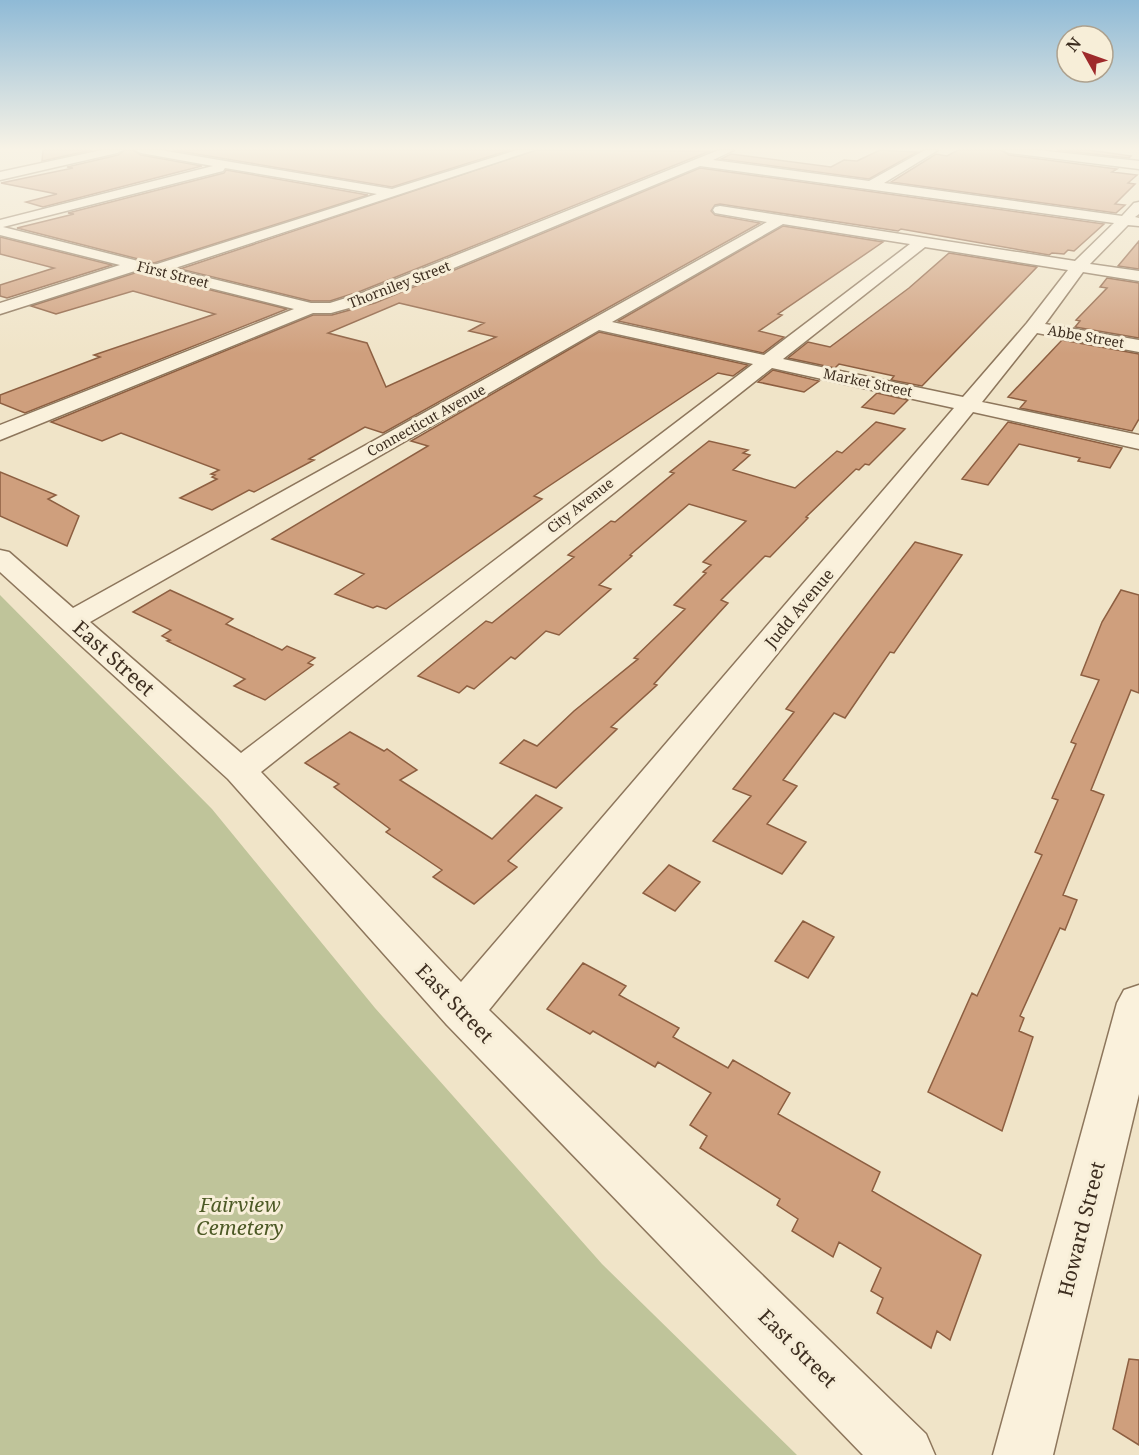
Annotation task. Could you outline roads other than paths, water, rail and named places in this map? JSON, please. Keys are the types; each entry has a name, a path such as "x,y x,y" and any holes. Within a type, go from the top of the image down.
{"street":[{"path":"0,224 24,218"},
{"path":"0,309 311,218"},
{"name":"Thorniley Street","path":"0,433 311,308 338,306 368,297 562,218"},
{"path":"767,218 1139,276"},
{"name":"Judd Avenue","path":"462,1012 1033,327 1079,266 1133,218"},
{"name":"Connecticut Avenue","path":"72,620 780,220"},
{"name":"First Street","path":"0,231 311,308"},
{"name":"City Avenue","path":"240,771 922,242"},
{"name":"Market Street","path":"597,324 1139,442"},
{"name":"Abbe Street","path":"1033,327 1139,346"},
{"name":"East Street","path":"0,558 240,771 462,1012 905,1455"},
{"name":"Howard Street","path":"1023,1455 1139,1003"}],"park label":[{"name":"Fairview Cemetery","path":"240,1216"}]}
